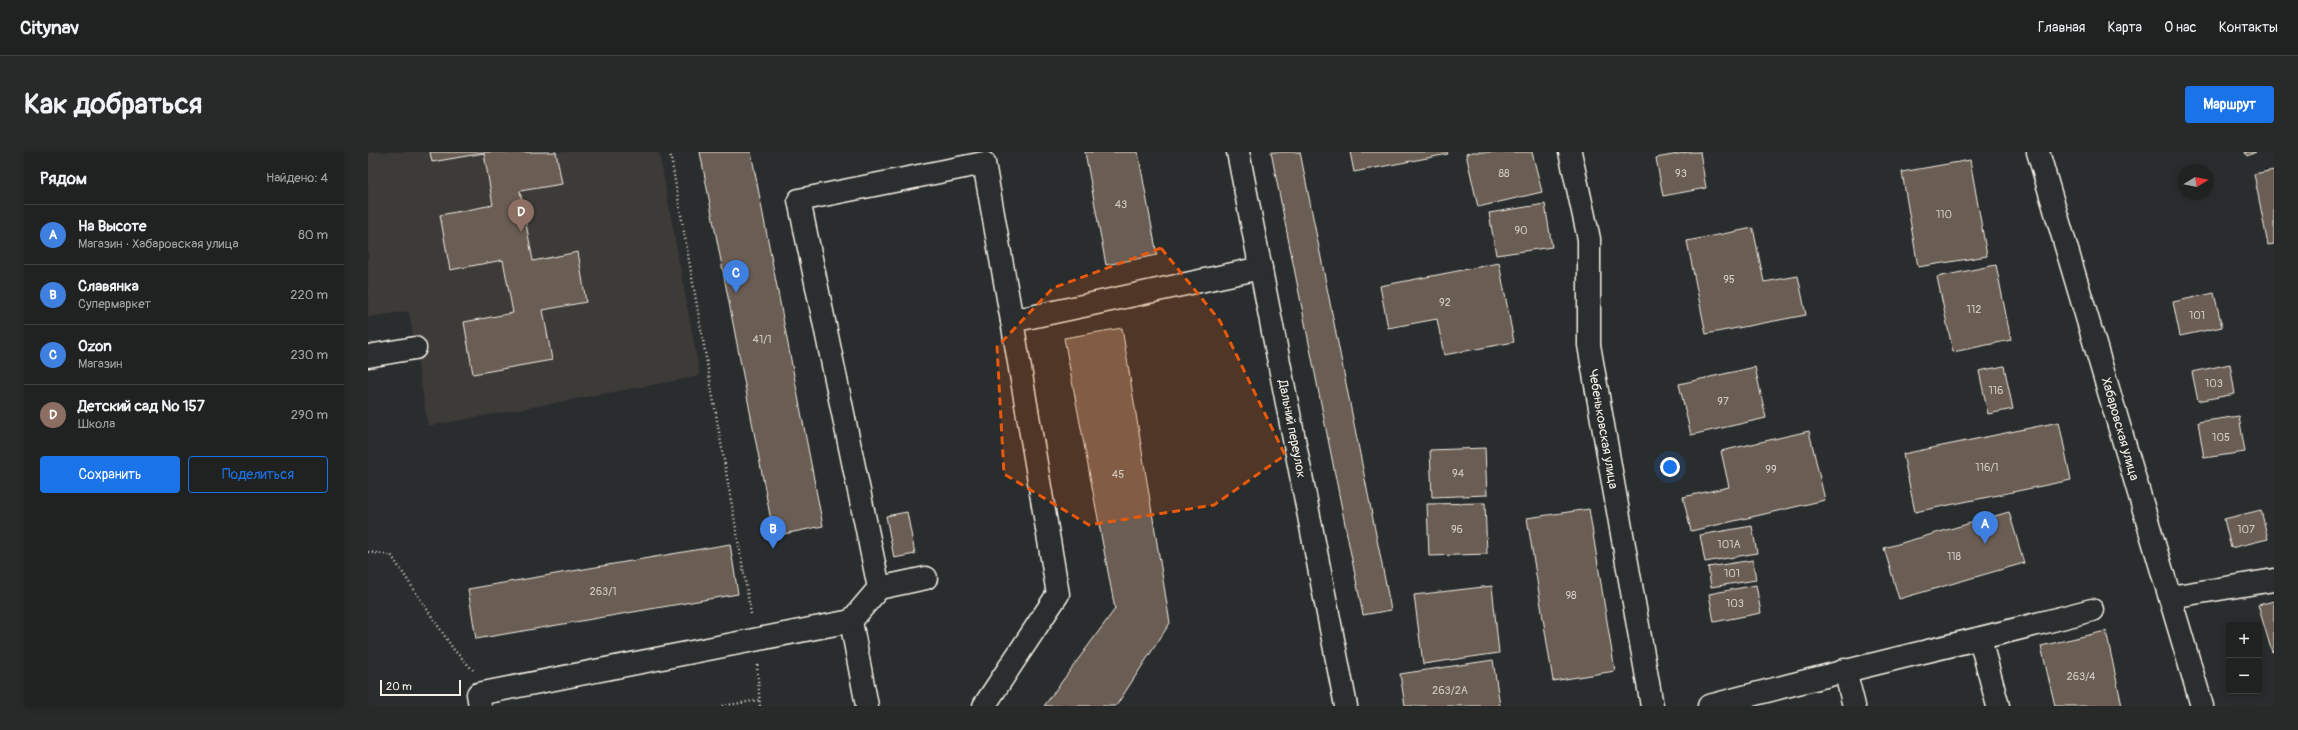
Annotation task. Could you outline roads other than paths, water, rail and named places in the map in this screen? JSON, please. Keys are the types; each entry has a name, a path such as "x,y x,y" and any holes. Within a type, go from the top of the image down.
{"street":[{"name":"Дальний переулок","path":"1238,152 1346,706"},
{"name":"Чебеньковская улица","path":"1570,152 1589,239 1589,345 1652,706"},
{"name":"Хабаровская улица","path":"2038,152 2202,706"},
{"path":"879,588 799,200 984,163 1058,594 984,706"},
{"path":"1012,321 1261,268"},
{"path":"368,356 415,348"},
{"path":"487,699 755,640 851,621 879,588 926,578"},
{"path":"2170,597 2274,580"},
{"path":"1709,706 1845,670 1980,639 2092,610"},
{"path":"851,621 867,706"},
{"path":"1980,639 1998,706"},
{"path":"1845,670 1854,706"}],"place":[{"name":"Детский сад № 157","path":"521,232"},
{"name":"Ozon","path":"736,293"},
{"name":"На Высоте","path":"1985,544"},
{"name":"Славянка","path":"773,549"}]}
